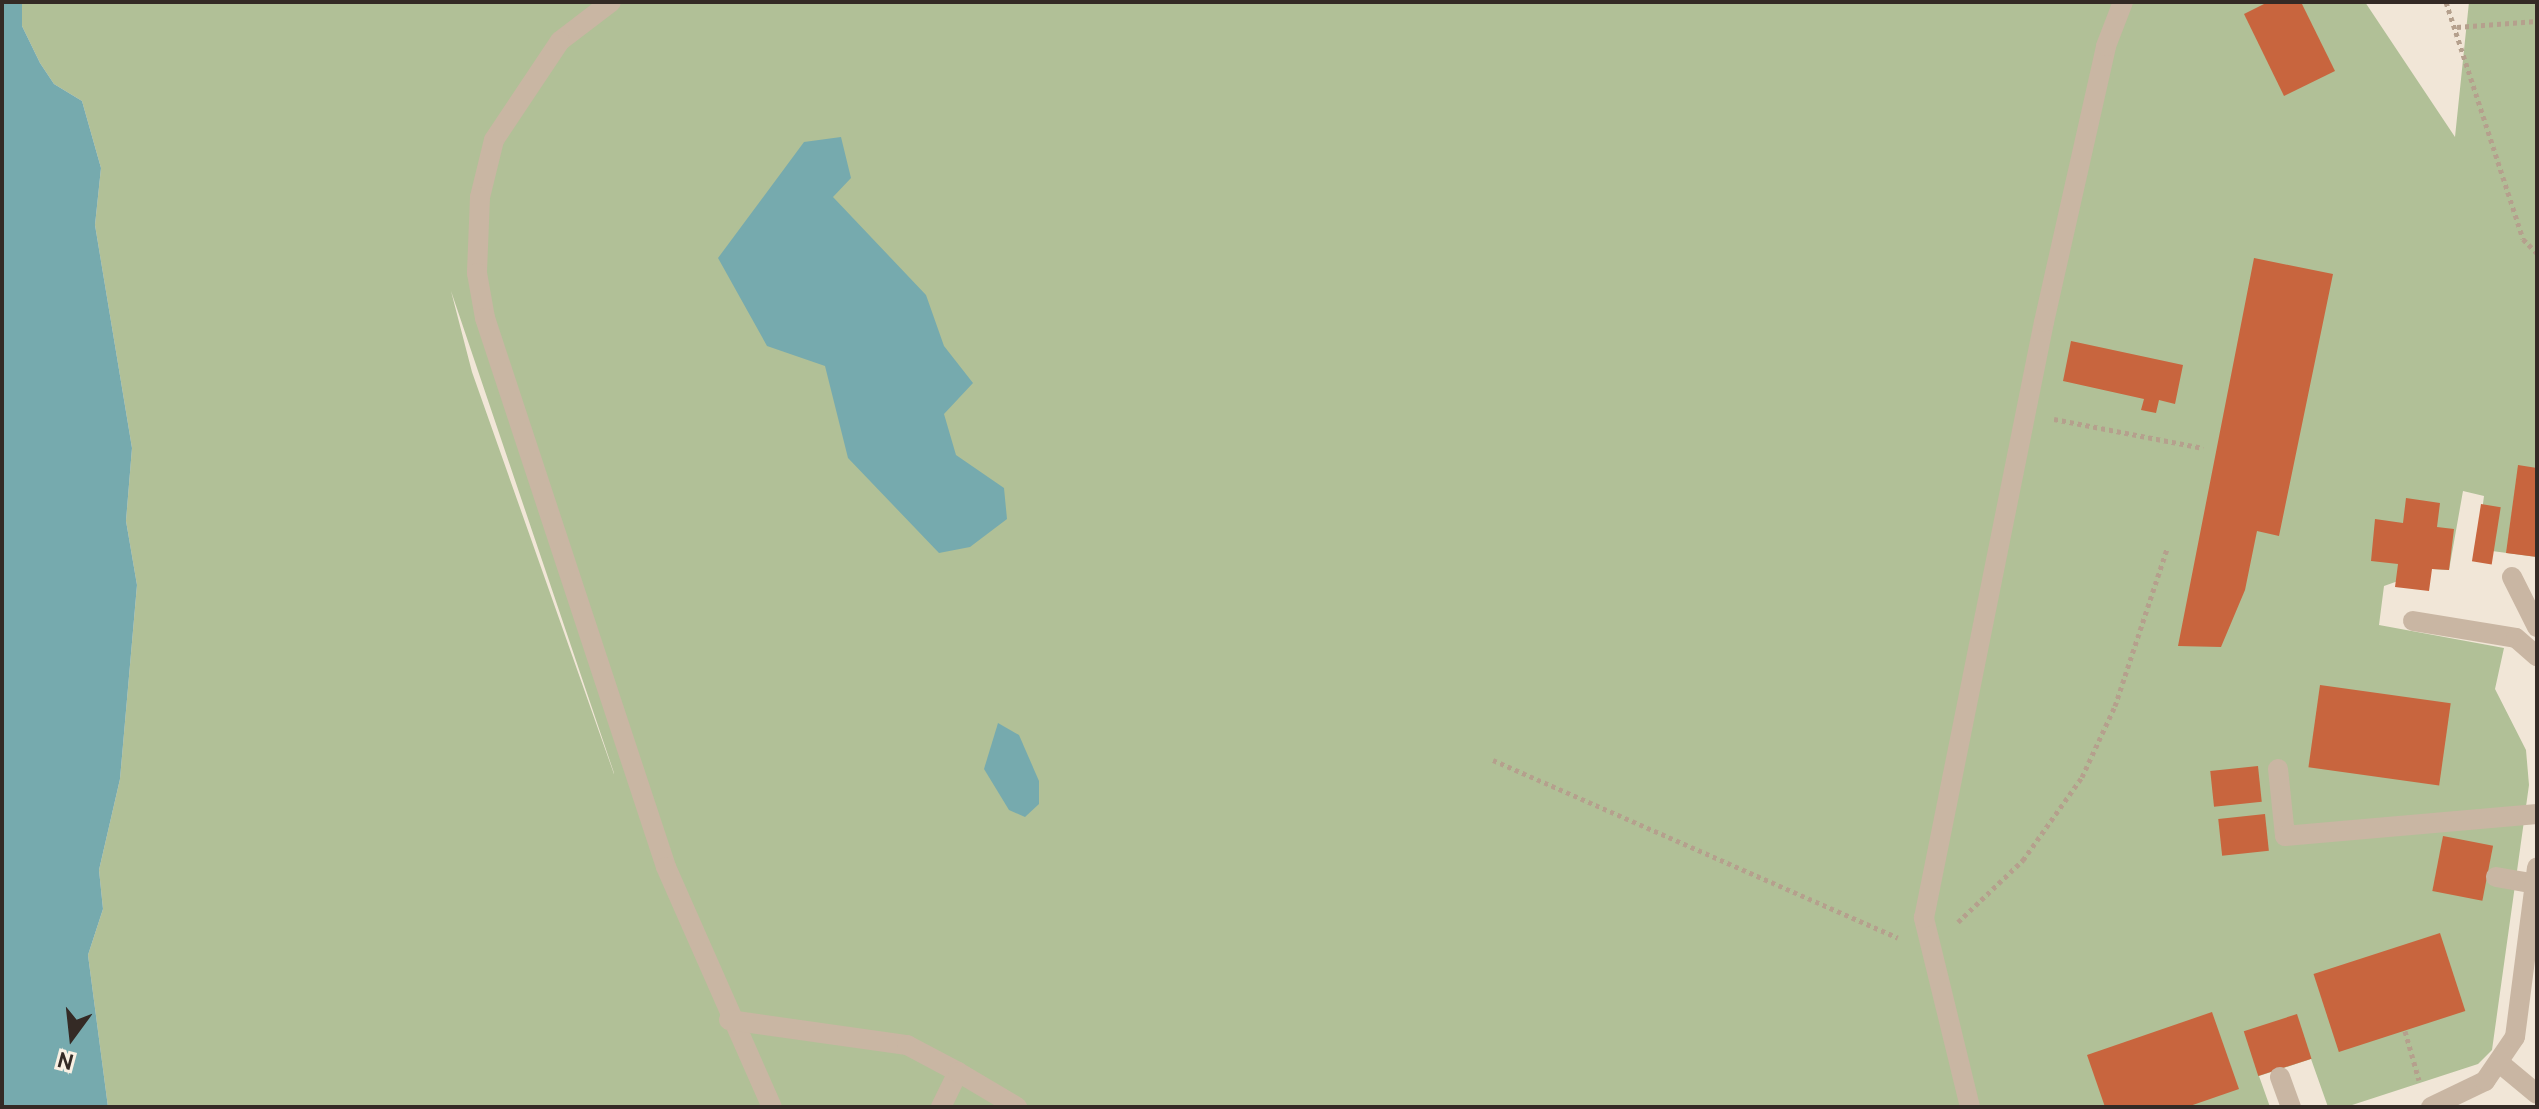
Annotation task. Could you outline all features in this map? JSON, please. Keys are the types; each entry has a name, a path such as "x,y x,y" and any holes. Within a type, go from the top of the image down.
{"street":[{"path":"611,2 560,41 521,90 494,140 480,197 477,273 485,318 666,867 729,1020 772,1107"},
{"path":"1970,1107 1928,951 1924,918 2026,414 2106,46 2123,2"},
{"path":"2512,577 2537,627"},
{"path":"2413,621 2516,638 2537,656"},
{"path":"2278,769 2285,836 2537,814"},
{"path":"2426,1099 2463,1096 2502,1065 2515,1037 2536,875 2496,877"},
{"path":"729,1020 907,1045 1017,1107"},
{"path":"2502,1065 2537,1094"},
{"path":"941,1107 958,1072"},
{"path":"2280,1077 2291,1107"}],"path":[{"path":"2446,2 2457,27 2523,239 2537,253"},
{"path":"2457,27 2537,19"},
{"path":"2026,414 2203,448"},
{"path":"1493,760 1928,951 2023,860 2082,777 2115,706 2167,549"},
{"path":"2405,1031 2426,1099"}],"green space":[{"path":"22,2 2365,2 2455,137 2469,2 2537,2 2537,557 2477,549 2484,496 2463,491 2449,570 2432,569 2384,586 2379,625 2504,648 2495,689 2526,750 2529,785 2492,1050 2478,1064 2346,1107 2328,1107 2311,1059 2259,1076 2270,1107 108,1107 88,955 103,909 99,870 120,779 137,585 126,521 132,448 95,225 101,168 82,101 54,84 22,26","holes":["451,291 614,774 472,372"]}],"water":[{"path":"2,2 22,2 22,26 40,63 54,84 82,101 101,168 95,225 132,448 126,521 137,585 120,779 99,870 103,909 88,955 108,1107 2,1107"},
{"path":"841,137 851,178 833,197 926,295 944,346 973,383 944,414 956,455 1004,488 1007,519 970,547 939,553 848,458 825,366 767,346 718,258 804,142"},
{"path":"998,723 1019,735 1039,781 1039,804 1025,817 1009,810 984,769"}],"building":[{"path":"2268,2 2301,2 2335,71 2284,96 2244,14"},
{"path":"2254,258 2333,274 2279,536 2257,531 2245,590 2221,647 2178,646"},
{"path":"2071,341 2183,365 2175,404 2159,400 2156,413 2141,410 2144,399 2063,381"},
{"path":"2518,465 2537,468 2537,557 2506,553"},
{"path":"2406,498 2440,503 2437,527 2454,529 2449,570 2432,569 2429,591 2395,587 2398,564 2371,561 2375,519 2403,523"},
{"path":"2481,504 2501,507 2492,564 2472,561"},
{"path":"2320,685 2451,703 2439,786 2308,767"},
{"path":"2258,766 2262,802 2214,807 2210,771"},
{"path":"2265,814 2269,851 2222,856 2218,819"},
{"path":"2443,836 2493,846 2482,901 2432,891"},
{"path":"2440,933 2465,1011 2339,1052 2314,974"},
{"path":"2212,1012 2239,1089 2187,1107 2105,1107 2087,1055"},
{"path":"2297,1014 2312,1059 2258,1076 2244,1031"}]}
